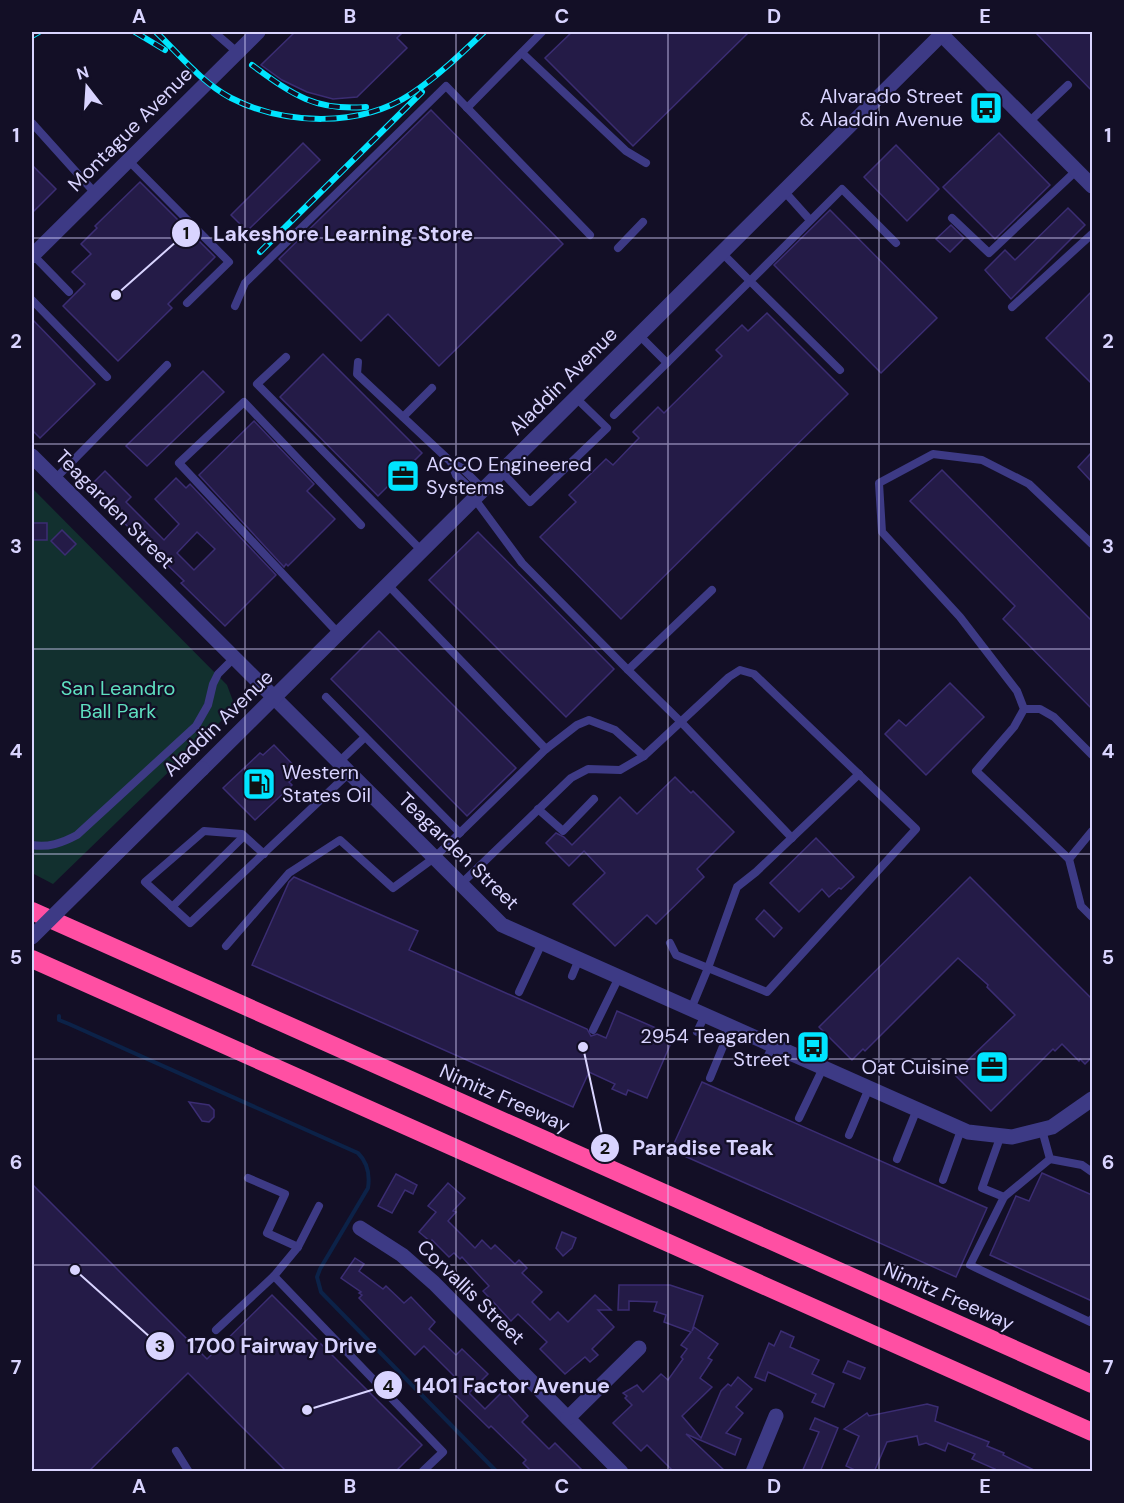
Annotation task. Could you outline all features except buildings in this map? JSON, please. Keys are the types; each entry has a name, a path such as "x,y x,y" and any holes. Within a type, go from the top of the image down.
{"highway":[{"name":"Nimitz Freeway","path":"32,911 1092,1384"},
{"path":"32,959 1092,1432"}],"street":[{"name":"Montague Avenue","path":"32,255 258,32"},
{"path":"942,32 1092,186"},
{"name":"Aladdin Avenue","path":"32,937 274,699 942,32"},
{"name":"Teagarden Street","path":"32,456 502,925 961,1130 1012,1137 1052,1127 1091,1104"},
{"name":"Corvallis Street","path":"360,1228 388,1244 418,1268 621,1472"},
{"path":"568,1418 639,1348"},
{"path":"753,1472 776,1416"}],"lane":[{"path":"214,32 237,52"},
{"path":"467,108 542,32"},
{"path":"522,53 626,151 646,163"},
{"path":"1029,122 1068,85"},
{"path":"235,306 245,283 446,86 590,235"},
{"path":"32,123 95,193"},
{"path":"128,160 229,262 187,303"},
{"path":"952,218 989,254 1077,170"},
{"path":"614,415 842,189 896,243"},
{"path":"784,191 810,220"},
{"path":"618,248 643,222"},
{"path":"1012,307 1092,234"},
{"path":"722,253 840,370"},
{"path":"32,255 69,292"},
{"path":"32,300 107,377"},
{"path":"639,335 667,363"},
{"path":"286,357 257,384 422,551"},
{"path":"358,362 357,374 451,462 462,468 522,563 681,722 792,838"},
{"path":"55,479 167,365"},
{"path":"403,417 432,388"},
{"path":"501,471 530,502 607,428 576,398"},
{"path":"339,633 179,463 244,402 361,525"},
{"path":"1024,709 1017,691 960,617 882,532 879,483 933,454 982,460 1029,484 1092,544"},
{"path":"388,585 546,749"},
{"path":"628,670 712,590"},
{"path":"32,845 42,847 61,843 77,835 196,726 208,705 218,674 234,658"},
{"path":"461,884 571,778 588,769 620,770 644,756 729,677 740,670 754,674 916,828 767,992 676,955 670,943"},
{"path":"326,697 460,833"},
{"path":"1024,709 1040,709 1054,717 1092,755"},
{"path":"1024,709 1014,727 976,771 1070,859 1081,906 1092,917"},
{"path":"226,946 289,873 340,840 393,888 434,858 546,749 578,725 589,720 615,730 644,756"},
{"path":"264,854 244,836 204,831 145,882 190,923 264,854 344,768 365,737"},
{"path":"691,1009 737,887 756,872 859,774"},
{"path":"538,809 562,831 594,799"},
{"path":"1070,859 1092,831"},
{"path":"172,907 244,836"},
{"path":"519,992 542,943"},
{"path":"572,976 579,959"},
{"path":"593,1030 619,977"},
{"path":"697,1032 705,1015"},
{"path":"710,1078 731,1027"},
{"path":"765,1062 773,1046"},
{"path":"800,1118 823,1068"},
{"path":"849,1135 869,1088"},
{"path":"897,1159 917,1109"},
{"path":"943,1180 961,1130"},
{"path":"1042,1130 1050,1159"},
{"path":"1001,1135 982,1188 1004,1197"},
{"path":"1050,1159 1082,1165 1092,1172"},
{"path":"1050,1159 1004,1197 970,1265 1090,1322 1092,1319"},
{"path":"248,1178 285,1194 267,1233 298,1247"},
{"path":"216,1330 274,1276 298,1247 319,1206"},
{"path":"274,1276 443,1452 422,1472"},
{"path":"176,1451 189,1472"}],"green space":[{"name":"San Leandro Ball Park","path":"32,488 227,685 233,701 228,714 53,884 32,873"}],"waterway":[{"path":"59,1016 59,1020 358,1153 367,1169 368,1188 320,1269 317,1277 321,1292 497,1472"}],"railway":[{"path":"32,36 39,32"},
{"path":"135,32 165,50"},
{"path":"156,32 200,76 231,98 274,114 322,119 369,113 391,105 431,80 484,32"},
{"path":"252,65 304,98 332,106 366,107"},
{"path":"260,252 422,92"}],"place":[{"name":"Alvarado Street & Aladdin Avenue","path":"986,108"},
{"name":"Lakeshore Learning Store","path":"116,295"},
{"name":"ACCO Engineered Systems","path":"403,476"},
{"name":"Western States Oil","path":"259,784"},
{"name":"Paradise Teak","path":"583,1047"},
{"name":"2954 Teagarden Street","path":"813,1047"},
{"name":"Oat Cuisine","path":"992,1067"},
{"name":"1700 Fairway Drive","path":"75,1270"},
{"name":"1401 Factor Avenue","path":"307,1410"}]}
